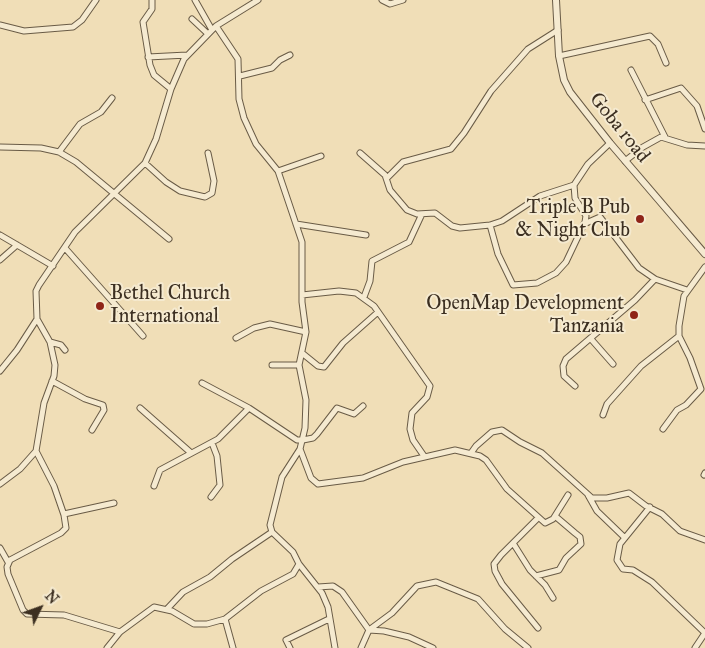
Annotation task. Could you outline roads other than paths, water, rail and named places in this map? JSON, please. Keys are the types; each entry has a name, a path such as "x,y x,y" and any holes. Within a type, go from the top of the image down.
{"street":[{"path":"0,24 24,31 73,27 82,20 96,0"},
{"path":"152,0 152,9 143,22 148,58 154,75 171,88"},
{"path":"195,0 203,11 212,30 238,59 240,76 239,99 244,118 256,144 278,172 302,242 302,295 306,332 299,365 306,400 303,440 300,449 279,485 270,525 272,532 293,552 299,564 318,587 325,599 335,648"},
{"path":"0,484 20,470 36,451 44,403 52,382 54,365 50,342 37,319 36,292 75,232 132,178 145,163 160,127 171,88 187,54 212,30 258,0"},
{"path":"382,0 390,4 402,0"},
{"name":"Goba road","path":"556,0 559,56 564,80 570,92 610,143 705,254"},
{"path":"192,20 212,30"},
{"path":"387,178 403,162 451,148 464,133 491,91 528,49 558,30"},
{"path":"559,56 650,36 658,44 666,63"},
{"path":"148,58 187,54"},
{"path":"240,76 272,68 290,54"},
{"path":"631,70 665,137 687,145 705,146"},
{"path":"646,100 681,88 696,106 705,129"},
{"path":"59,152 80,124 101,112 112,98"},
{"path":"625,161 643,147 665,137"},
{"path":"490,226 508,280 515,285 537,283 556,273 566,262 586,216 575,198 574,185 588,164 610,143"},
{"path":"0,147 9,149 41,148 59,152 76,162 169,239"},
{"path":"145,163 166,182 180,190 206,197 212,193 214,181 208,153"},
{"path":"360,153 387,178 390,190 401,204 412,213 435,213 452,226 460,228 490,226 502,221 540,196 574,185"},
{"path":"278,172 321,156"},
{"path":"364,297 370,281 372,261 409,242 422,214"},
{"path":"584,224 600,217 633,263 655,279 687,290"},
{"path":"296,224 366,235"},
{"path":"0,235 53,266"},
{"path":"0,260 17,245"},
{"path":"65,248 144,336"},
{"path":"663,429 671,417 702,389 679,336 680,308 687,290 705,266"},
{"path":"575,386 564,376 562,366 576,350 635,300 655,279"},
{"path":"302,295 340,291 364,297 378,312 430,386 427,397 412,413 410,429 413,440 424,456"},
{"path":"302,353 318,366 324,367 343,343 378,312"},
{"path":"0,370 37,319"},
{"path":"236,338 254,328 270,324 306,332"},
{"path":"603,415 607,404 641,366 679,336"},
{"path":"590,339 613,364"},
{"path":"50,342 61,346 65,350"},
{"path":"272,365 299,365"},
{"path":"52,382 85,399 103,405 104,410 92,430"},
{"path":"202,383 249,408 297,440 313,438 318,434 337,408 354,414 362,406"},
{"path":"140,408 190,452"},
{"path":"154,486 160,470 190,452 212,443 249,408"},
{"path":"471,453 488,436 495,431 502,430 552,460 588,495 597,511 624,537"},
{"path":"211,497 220,485 217,456 212,443"},
{"path":"300,449 311,478 318,484 363,478 424,456 455,450 471,453 486,460 507,490 538,518 548,523 555,516 568,495"},
{"path":"8,562 20,553 65,530 64,514 52,480 36,451"},
{"path":"588,495 596,499 629,492 662,514 680,531 705,540"},
{"path":"64,514 114,503"},
{"path":"650,507 629,534 624,537 617,549 616,557 623,569 633,570 652,582 705,633 695,648"},
{"path":"536,576 559,570 566,558 581,544 580,537 555,516"},
{"path":"538,518 496,560 495,571 511,596 538,628"},
{"path":"167,609 183,592 210,577 232,558 272,532"},
{"path":"513,543 553,598"},
{"path":"0,548 8,562 8,574 22,610 26,614 64,615 120,632"},
{"path":"107,648 120,632 154,607 167,609 194,624 207,624 225,619 261,591 293,574 299,564"},
{"path":"361,648 369,630 392,613 417,586 436,582 478,599 505,629 528,648"},
{"path":"318,587 333,586 342,592 369,630"},
{"path":"225,619 233,648"},
{"path":"290,648 286,640 329,619"},
{"path":"369,630 384,631 410,637 433,648"}],"place":[{"name":"Triple B Pub & Night Club","path":"640,219"},
{"name":"Bethel Church International","path":"100,306"},
{"name":"OpenMap Development Tanzania","path":"634,315"}]}
